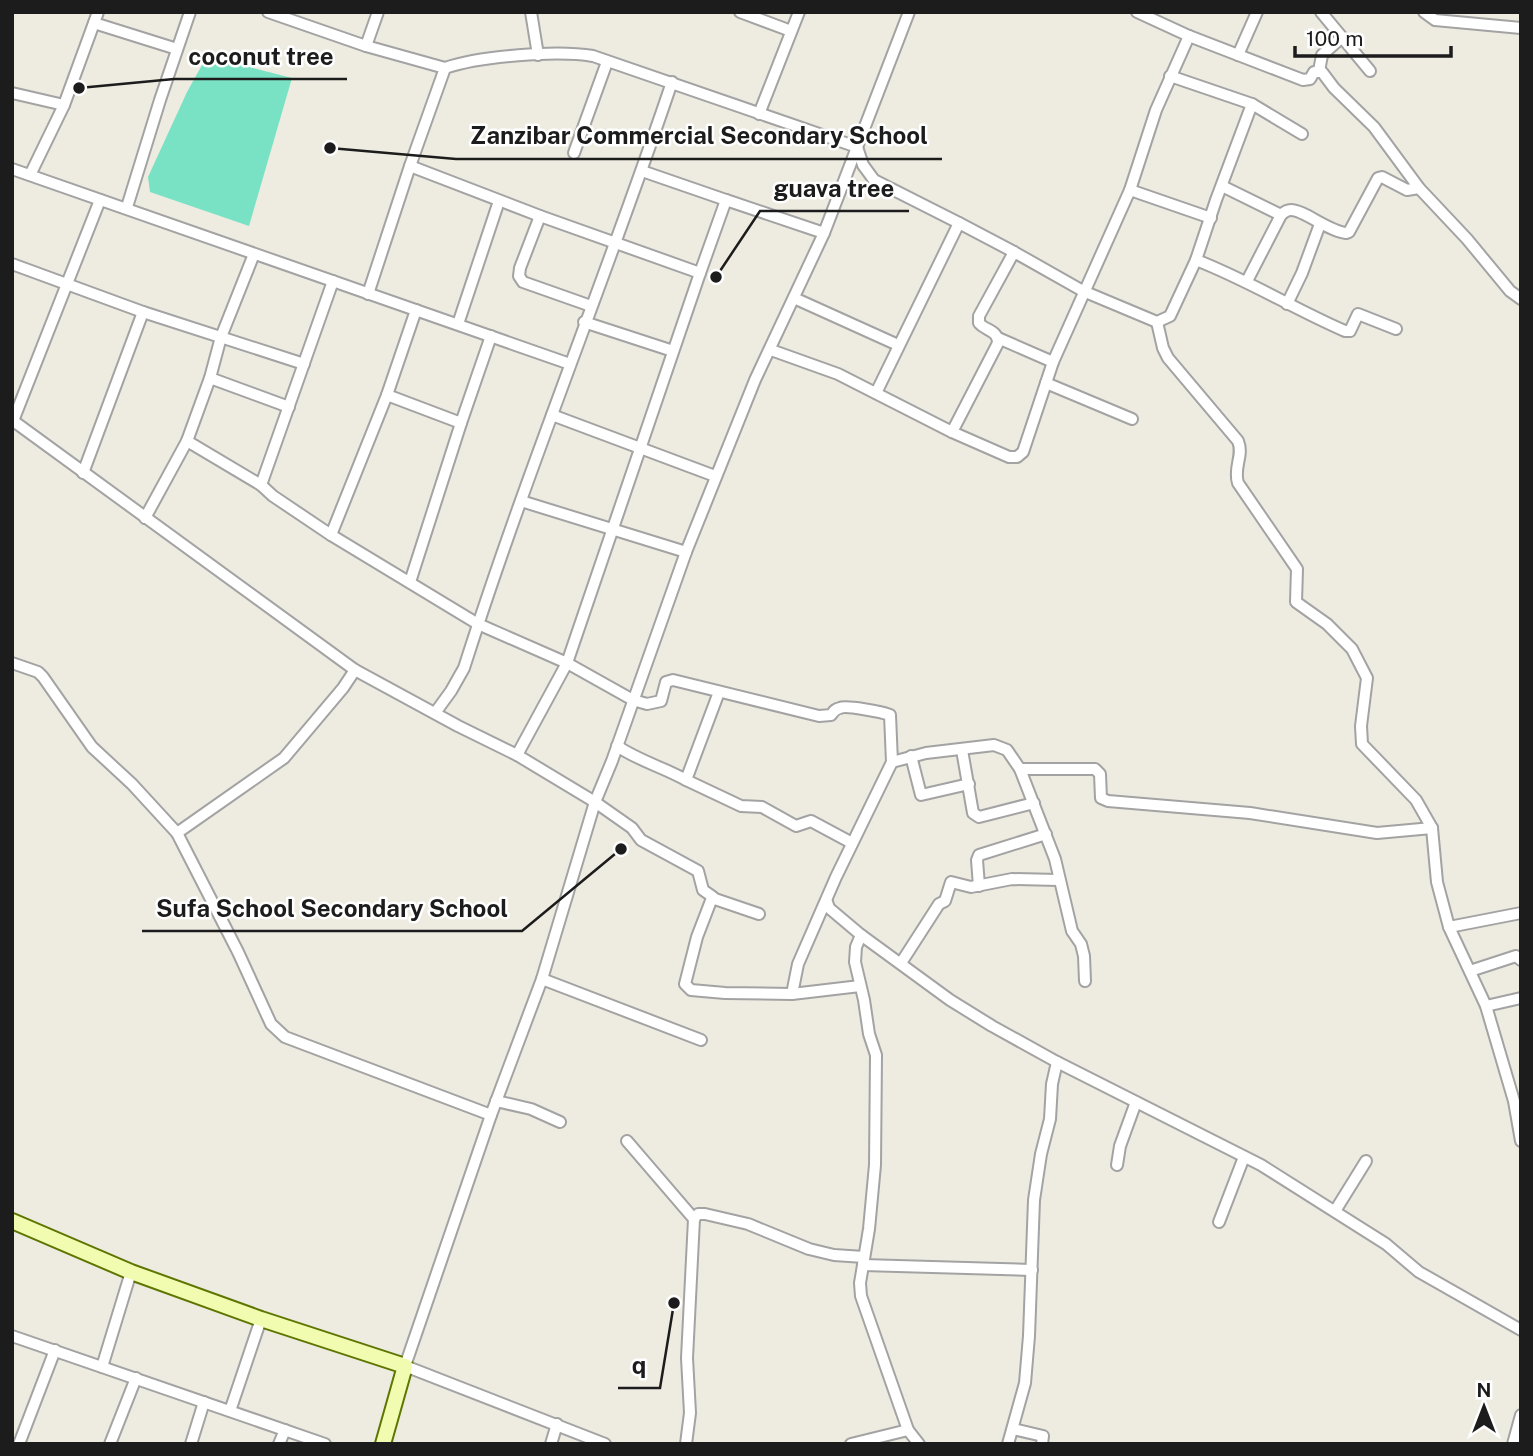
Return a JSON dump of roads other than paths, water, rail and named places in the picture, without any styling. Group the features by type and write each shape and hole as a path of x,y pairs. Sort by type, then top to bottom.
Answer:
{"street":[{"path":"127,208 190,12"},
{"path":"268,12 285,15 366,46 445,68 461,62 578,54 672,82 856,147 863,165 874,180 1083,291 1157,322 1170,317 1196,260 1252,104"},
{"path":"366,46 378,12"},
{"path":"531,12 538,55"},
{"path":"740,12 791,31"},
{"path":"759,114 799,12"},
{"path":"383,1444 405,1366 491,1115 542,979 595,802 686,552 755,380 824,233 909,12"},
{"path":"1137,12 1189,36 1303,80 1310,79 1314,72 1319,71"},
{"path":"1237,55 1257,12"},
{"path":"1321,12 1370,71"},
{"path":"1424,12 1435,20 1521,28"},
{"path":"30,175 64,105 96,18 177,49"},
{"path":"771,350 818,365 952,432 1009,457 1017,457 1023,452 1053,362 1130,190 1146,136 1189,36"},
{"path":"1319,71 1322,55 1341,38"},
{"path":"574,153 607,62"},
{"path":"369,294 445,68"},
{"path":"1319,71 1374,127 1419,188 1521,299"},
{"path":"1170,75 1252,104 1302,134"},
{"path":"435,713 464,668 584,322 616,243 672,82"},
{"path":"12,93 64,105"},
{"path":"410,166 700,273"},
{"path":"12,169 570,364"},
{"path":"642,171 824,233"},
{"path":"1247,281 1281,215 1288,210 1294,210 1342,233 1349,232 1380,177 1407,190 1419,188"},
{"path":"1222,186 1281,215"},
{"path":"1130,190 1210,218"},
{"path":"100,200 13,421 355,670 517,755 595,802 632,828 641,840 698,871 703,890 713,897 759,915"},
{"path":"517,755 566,663 726,200"},
{"path":"458,324 499,201"},
{"path":"540,216 519,276 523,282 591,306"},
{"path":"876,393 958,223"},
{"path":"1287,304 1320,224"},
{"path":"1014,252 979,316 979,323 994,332 998,338 1053,362"},
{"path":"145,518 187,441 210,378 221,337 254,254"},
{"path":"1196,260 1247,281 1287,304 1345,331 1350,331 1359,314 1396,329"},
{"path":"12,264 143,312 304,364"},
{"path":"261,485 332,281"},
{"path":"794,299 898,345"},
{"path":"331,535 387,395 416,310"},
{"path":"83,473 143,312"},
{"path":"584,322 673,351"},
{"path":"1157,322 1168,358 1237,441 1241,453 1236,469 1238,483 1297,569 1296,602 1327,624 1352,649 1367,678 1361,726 1362,744 1395,775 1416,800 1432,828 1437,882 1449,927 1486,1006 1518,1100 1521,1141"},
{"path":"410,582 491,336"},
{"path":"952,432 998,343 998,338"},
{"path":"210,378 289,407"},
{"path":"1046,383 1132,419"},
{"path":"387,395 461,423"},
{"path":"552,415 715,477"},
{"path":"187,441 261,485 331,535 478,624 566,663 633,700 647,704 661,701 666,682 673,680 819,716 831,715 836,708 844,706 859,710 877,710 890,715 892,762 852,843 799,964 792,994"},
{"path":"521,501 686,552"},
{"path":"12,663 38,672 43,677 92,747 132,784 177,833 238,952 271,1024 285,1037 491,1115"},
{"path":"177,833 284,758 355,670"},
{"path":"686,780 719,692"},
{"path":"617,746 645,763 667,769 741,806 762,807 796,826 811,821 852,843"},
{"path":"892,762 911,756 1000,746 1007,750 1020,769 1055,859 1072,931 1084,956 1085,981"},
{"path":"962,750 973,813 979,817 1034,803"},
{"path":"911,756 921,795 969,784"},
{"path":"1020,769 1095,769 1100,774 1101,798 1108,801 1250,813 1377,833 1432,828"},
{"path":"979,886 979,855 1046,834"},
{"path":"901,963 939,904 945,901 951,882 979,886 1012,879 1059,880"},
{"path":"713,897 697,937 687,977 687,989 725,993 792,994 860,986"},
{"path":"827,902 829,908 861,935 950,1000 1057,1062 1244,1157 1386,1244 1419,1272 1521,1330"},
{"path":"1449,927 1521,913"},
{"path":"861,935 856,947 855,962 869,1034 876,1055 875,1165 860,1283 861,1296 908,1430 919,1444"},
{"path":"1470,971 1516,956 1521,960"},
{"path":"542,979 701,1040"},
{"path":"1486,1006 1521,998"},
{"path":"1008,1444 1025,1383 1036,1187 1050,1119 1052,1084 1057,1062"},
{"path":"496,1101 531,1109 560,1122"},
{"path":"1117,1165 1120,1146 1136,1102"},
{"path":"627,1141 694,1219"},
{"path":"1219,1222 1244,1157"},
{"path":"1335,1211 1366,1161"},
{"path":"686,1444 690,1413 687,1358 694,1219 698,1214 748,1224 809,1249 863,1261 1032,1270"},
{"path":"12,1221 131,1272 261,1319 405,1366 605,1444"},
{"path":"102,1367 131,1272"},
{"path":"230,1411 261,1319"},
{"path":"12,1336 326,1444"},
{"path":"19,1444 55,1350"},
{"path":"110,1444 136,1378"},
{"path":"191,1444 204,1402"},
{"path":"1516,1441 1521,1415"},
{"path":"551,1444 557,1424"},
{"path":"1013,1429 1043,1436 1042,1444"},
{"path":"279,1444 285,1430"},
{"path":"851,1444 908,1430"}],"place":[{"name":"coconut tree","path":"79,88"},
{"name":"Zanzibar Commercial Secondary School","path":"330,148"},
{"name":"guava tree","path":"716,277"},
{"name":"Sufa School Secondary School","path":"621,849"},
{"name":"q","path":"674,1303"}]}
